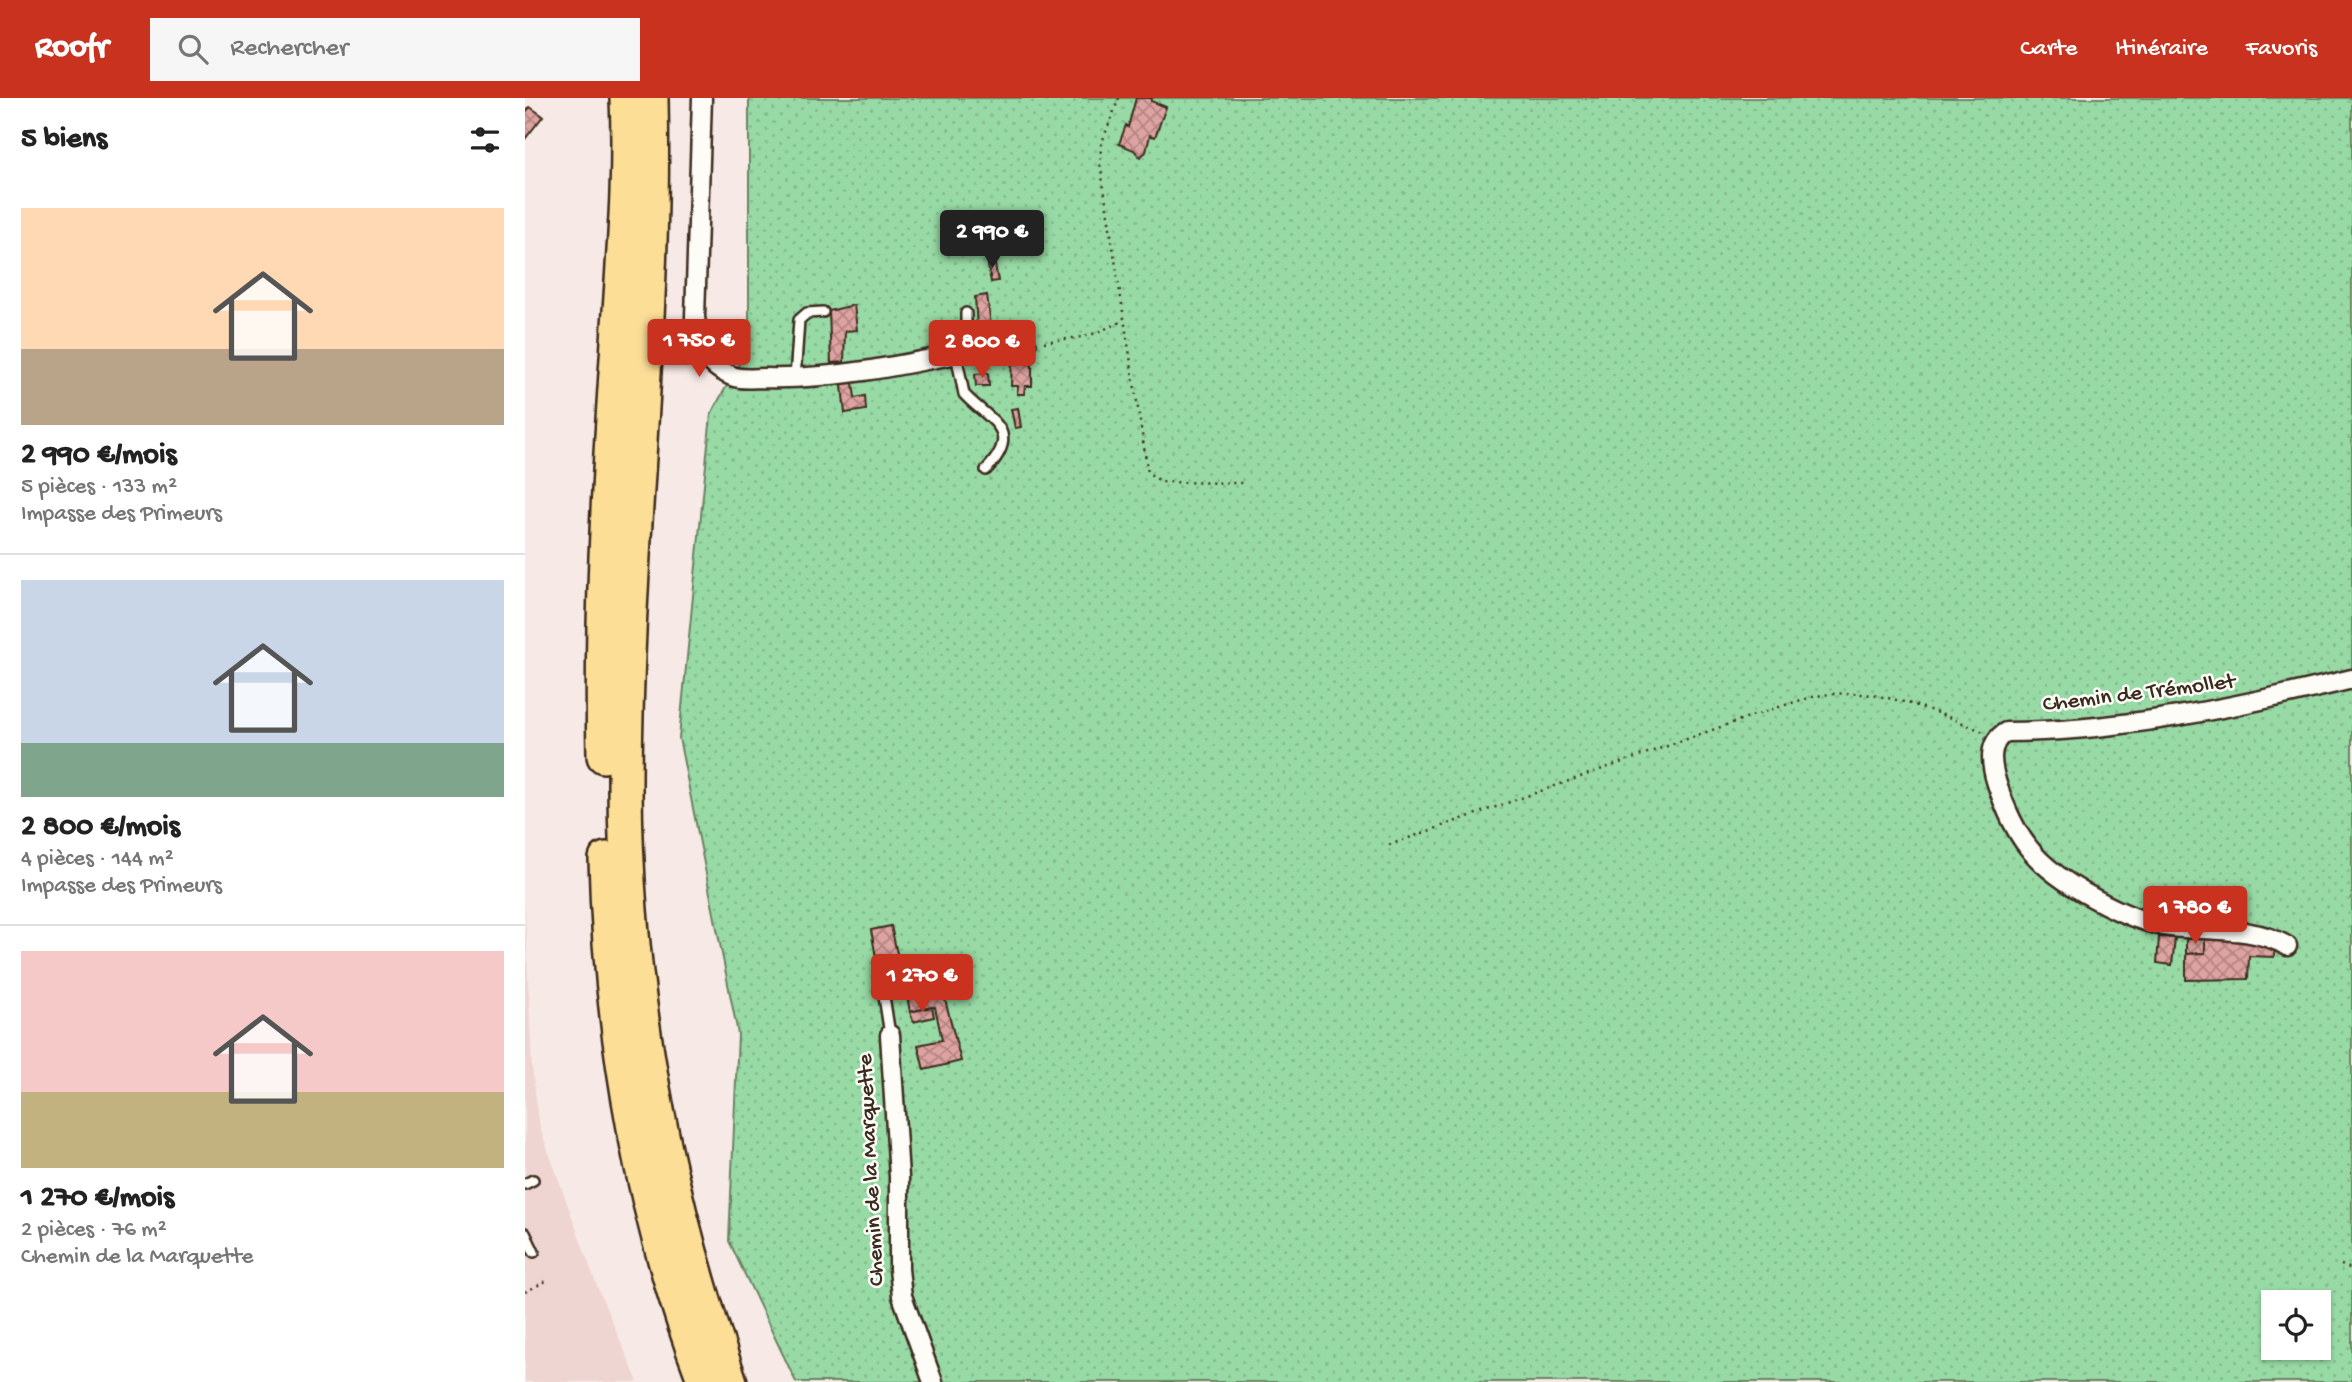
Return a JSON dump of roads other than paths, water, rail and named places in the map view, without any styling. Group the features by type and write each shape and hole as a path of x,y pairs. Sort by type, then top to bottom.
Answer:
{"highway":[{"path":"627,98 629,153 610,458 603,698 607,916 624,1077 635,1130 652,1208 692,1348 705,1382"},
{"path":"651,98 648,301 627,696 628,870 642,1030 668,1171 691,1258 730,1382"}],"street":[{"path":"702,98 695,317 699,345 712,365 734,377 795,379 966,352"},
{"name":"Chemin de Trémollet","path":"2287,946 2273,939 2240,932 2153,923 2091,896 2061,877 2028,847 2010,817 1992,761 1997,737 2006,732 2074,732 2229,709 2352,680"},
{"name":"Chemin de la Marquette","path":"890,1035 899,1177 899,1269 902,1296 933,1382"}],"lane":[{"path":"795,379 800,320 807,313 823,312"},
{"path":"966,313 964,394 989,414 999,426 999,453 986,470"},
{"path":"966,352 1031,344"},
{"path":"880,970 890,1035"},
{"path":"525,1233 534,1252"}]}
